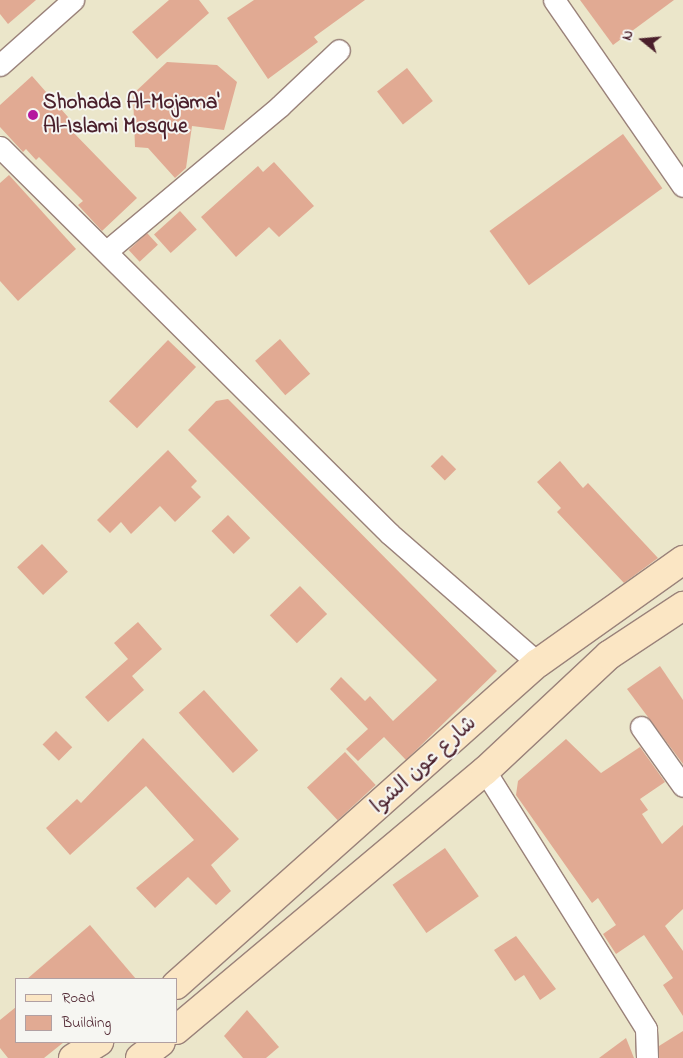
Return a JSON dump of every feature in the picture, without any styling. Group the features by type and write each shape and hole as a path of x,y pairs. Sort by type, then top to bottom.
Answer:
{"main road":[{"name":"شارع عون الشوا","path":"178,982 538,663 683,560"},
{"name":"شارع عون الشوا","path":"178,1028 486,771 609,655 683,606"},
{"path":"73,1058 97,1043"},
{"path":"140,1058 160,1043"}],"street":[{"path":"0,65 73,0"},
{"path":"554,0 683,186"},
{"path":"108,250 280,106 339,50"},
{"path":"0,147 108,250 390,534 538,663"},
{"path":"641,727 683,786"},
{"path":"486,771 646,1029 646,1058"}],"building":[{"path":"0,0 36,0 8,24 0,14"},
{"path":"169,0 199,0 209,13 157,59 132,32"},
{"path":"254,0 365,0 314,37 318,42 268,79 227,18"},
{"path":"580,0 674,0 613,45"},
{"path":"167,62 217,65 237,82 224,130 192,126 186,168 175,178 148,148 135,147 133,94"},
{"path":"407,68 433,101 403,124 377,91"},
{"path":"32,76 75,125 70,129 137,198 102,231 78,205 83,201 39,157 36,160 26,149 23,152 0,127 0,105"},
{"path":"623,134 662,188 529,285 490,231"},
{"path":"274,162 314,206 279,237 269,227 236,257 201,217 258,166 263,172"},
{"path":"9,175 76,249 18,301 0,281 0,183"},
{"path":"180,211 197,230 171,253 154,234"},
{"path":"147,233 158,245 140,262 129,250"},
{"path":"280,339 310,374 285,395 255,361"},
{"path":"168,340 196,367 137,428 109,401"},
{"path":"228,399 497,671 406,760 384,737 358,761 346,749 368,729 330,689 341,677 365,701 370,696 393,721 437,680 188,430 216,401"},
{"path":"168,450 197,481 191,487 201,497 175,522 160,506 131,534 121,522 110,533 97,520"},
{"path":"442,455 456,469 445,480 431,466"},
{"path":"560,461 583,488 588,483 658,558 624,583 557,512 561,508 537,482"},
{"path":"228,515 250,538 234,554 211,531"},
{"path":"42,544 68,572 43,595 17,567"},
{"path":"300,586 327,614 297,643 270,615"},
{"path":"138,622 162,649 132,676 144,690 108,722 85,697 128,659 114,643"},
{"path":"660,666 683,700 683,764 627,689"},
{"path":"204,690 258,750 233,773 179,713"},
{"path":"56,731 72,747 59,761 43,744"},
{"path":"143,738 239,839 211,865 231,891 216,905 188,877 155,908 136,888 194,840 146,786 70,855 46,828 77,799 81,803"},
{"path":"566,739 601,773 640,747 665,782 640,799 648,810 642,814 662,844 683,825 683,909 665,926 683,951 683,1016 663,985 673,978 644,935 616,954 603,934 616,925 598,898 592,903 516,795 518,781"},
{"path":"345,752 376,785 338,820 307,787"},
{"path":"445,848 479,896 426,933 393,885"},
{"path":"90,925 135,978 28,978"},
{"path":"516,936 556,989 540,1000 524,975 515,981 494,950"},
{"path":"15,1008 15,1043 63,1043 44,1058 8,1058 0,1048 0,1020"},
{"path":"247,1010 279,1047 266,1058 243,1058 224,1036"},
{"path":"683,1031 683,1058 659,1058 659,1046"},
{"path":"626,1038 634,1058 599,1058"}],"place":[{"name":"Shohada Al-Mojama' Al-Islami Mosque","path":"33,115"}]}
